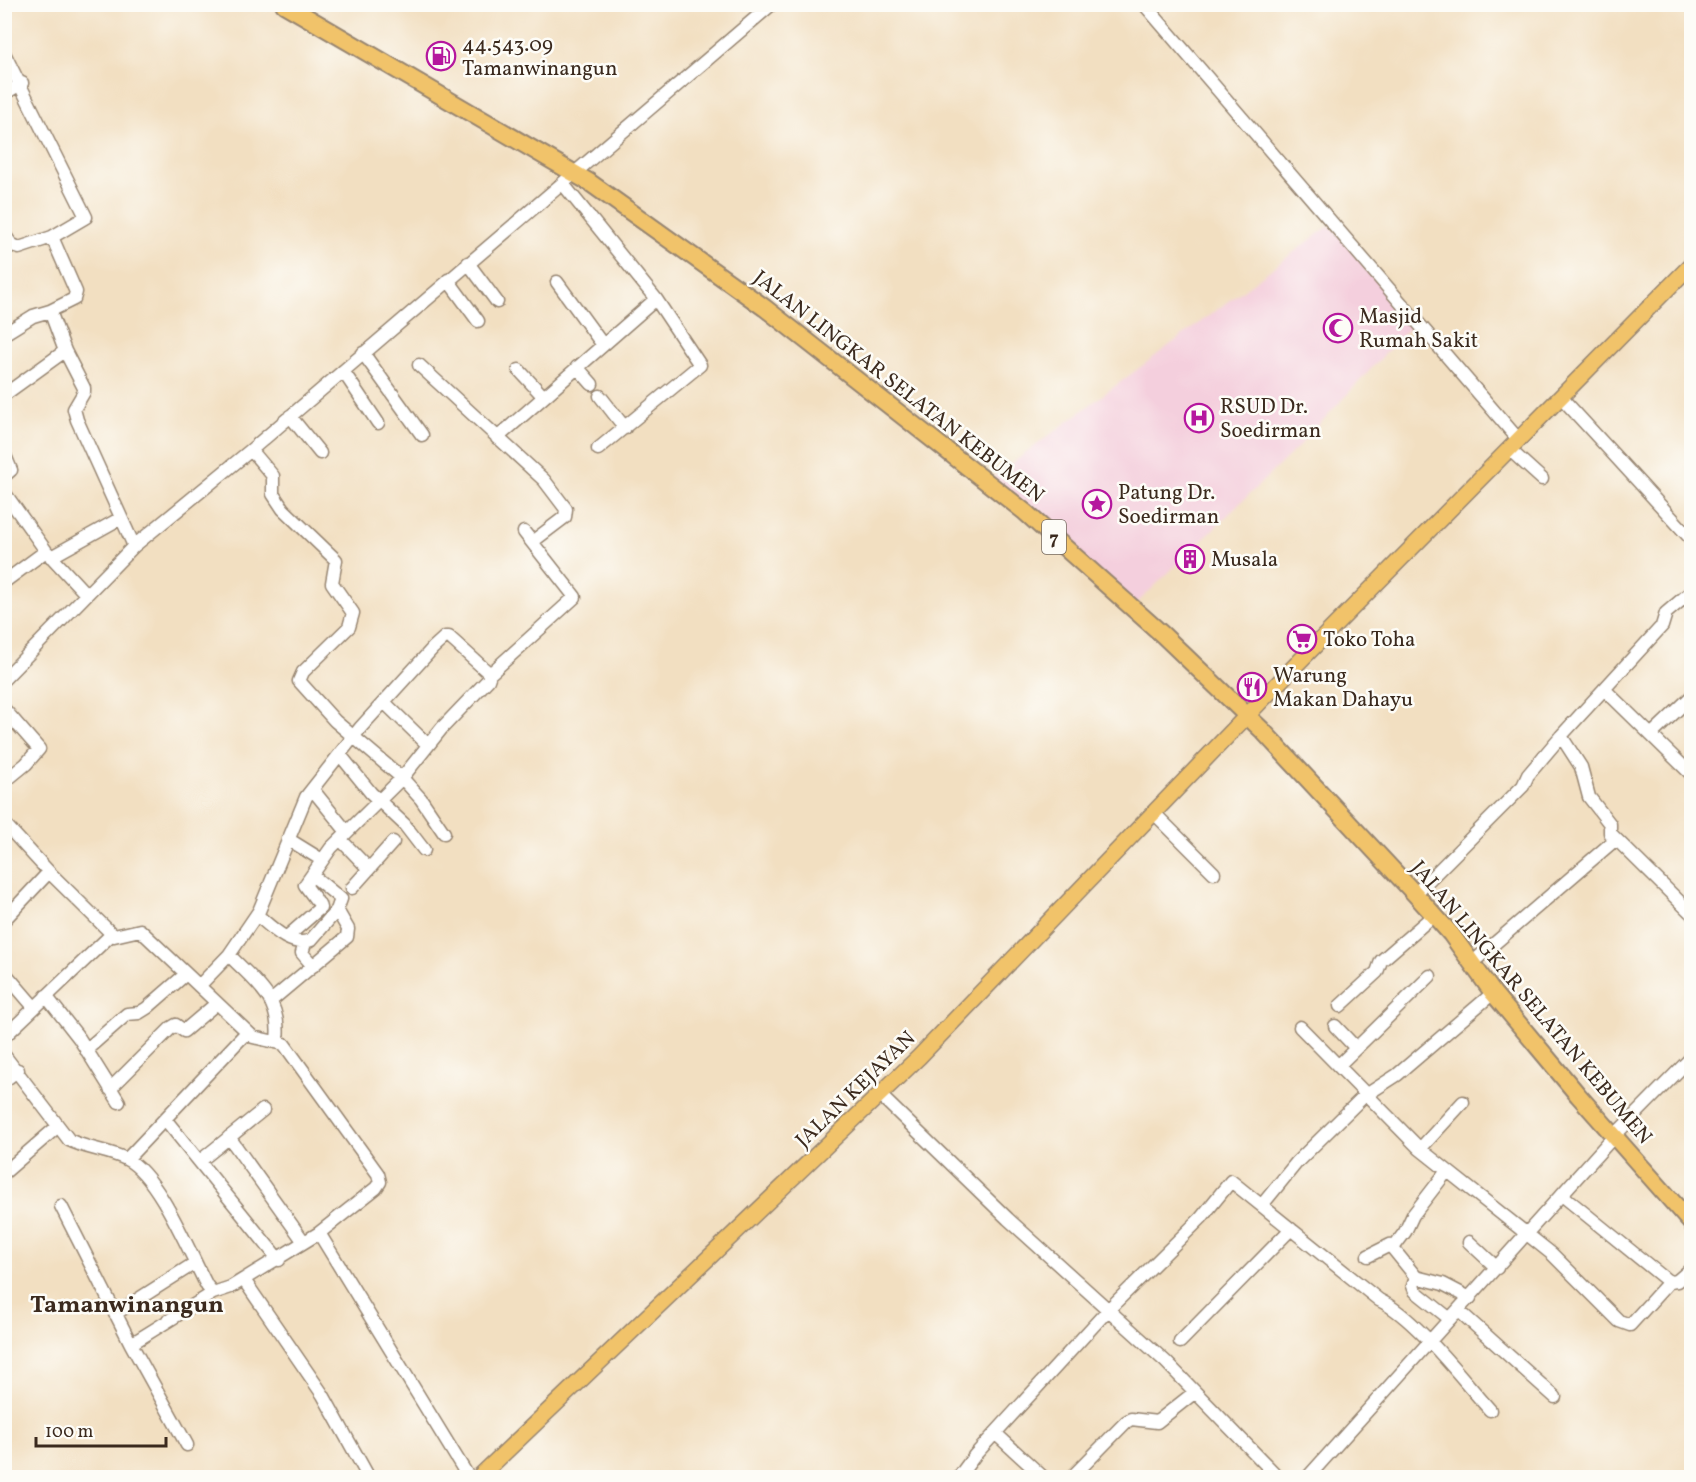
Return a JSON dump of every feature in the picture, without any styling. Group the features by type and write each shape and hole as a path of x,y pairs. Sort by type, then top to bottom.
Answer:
{"highway":[{"name":"JALAN LINGKAR SELATAN KEBUMEN","path":"284,4 569,179 765,308 1025,512 1163,635 1247,716 1415,894 1473,962 1493,993 1692,1224"}],"main road":[{"name":"JALAN KEJAYAN","path":"478,1478 880,1095 1247,716 1692,264"}],"street":[{"path":"4,679 85,593 134,546 251,450 772,4"},
{"path":"1144,4 1542,479"},
{"path":"4,53 22,83 85,214 83,219 52,237 19,248 11,244 4,234"},
{"path":"4,94 22,83"},
{"path":"569,179 656,299 700,367 598,448"},
{"path":"4,334 33,316 50,311 74,299 76,292 52,237"},
{"path":"468,263 497,302"},
{"path":"448,280 478,321"},
{"path":"557,282 603,345"},
{"path":"497,438 656,299"},
{"path":"50,311 65,351 84,388 84,392 75,405 75,413 134,546"},
{"path":"4,395 65,351"},
{"path":"363,353 422,435"},
{"path":"287,937 320,908 306,888 322,860 402,778 428,745 488,680 490,674 575,597 528,537 568,512 544,480 418,365"},
{"path":"577,367 592,384"},
{"path":"519,370 543,396"},
{"path":"343,371 378,423"},
{"path":"600,396 625,428"},
{"path":"1561,397 1692,540"},
{"path":"290,416 320,453"},
{"path":"251,450 273,476 273,494 283,508 336,560 332,583 352,609 353,621 303,672 299,681 315,700 402,778 421,799 444,833"},
{"path":"4,453 11,470 4,476"},
{"path":"4,492 49,554 85,593"},
{"path":"4,582 49,554 121,518"},
{"path":"1415,894 1523,786 1531,771 1561,736 1662,626 1666,613 1692,591"},
{"path":"200,987 229,955 257,915 302,805 354,736 384,702 445,637 464,649 490,674"},
{"path":"1604,689 1692,775"},
{"path":"1651,735 1692,696"},
{"path":"384,702 428,745"},
{"path":"4,709 39,749 27,764 4,782"},
{"path":"1561,736 1581,767 1589,797 1610,824 1610,833 1692,914"},
{"path":"340,756 404,824 424,850"},
{"path":"313,790 343,836 367,867"},
{"path":"1154,813 1214,873"},
{"path":"4,823 49,872 112,934 117,937 130,931 140,930 248,1032 259,1040 277,1041 290,1050 378,1174 380,1182 376,1188 320,1233 279,1260 223,1292 213,1293 131,1344"},
{"path":"288,839 322,860"},
{"path":"1473,962 1616,839"},
{"path":"351,888 367,867 393,842"},
{"path":"4,920 49,872"},
{"path":"312,875 341,899 337,910 321,930 305,943 302,953 313,966"},
{"path":"272,1000 349,933 337,910"},
{"path":"257,915 287,937 305,943"},
{"path":"1340,1006 1377,972 1381,961 1434,915"},
{"path":"309,917 321,930"},
{"path":"4,1037 112,934"},
{"path":"229,955 272,1000 278,1021 277,1041"},
{"path":"4,972 34,1007"},
{"path":"86,1050 127,1014 139,1013 147,1008 186,974"},
{"path":"1338,1066 1430,976"},
{"path":"1262,1205 1297,1162 1365,1095 1397,1075 1493,993"},
{"path":"46,996 86,1050 118,1102"},
{"path":"110,1089 171,1028 176,1025 184,1031 217,1003"},
{"path":"1335,1026 1356,1048"},
{"path":"1300,1027 1420,1149 1528,1234 1624,1325 1633,1324 1669,1282 1677,1281 1692,1268"},
{"path":"127,1159 248,1032"},
{"path":"4,1055 18,1070 57,1127 69,1140 84,1147 127,1159 144,1174 162,1201 207,1286 213,1293"},
{"path":"1307,1478 1615,1136 1692,1057"},
{"path":"4,1081 18,1070"},
{"path":"880,1095 1008,1219 1195,1392 1279,1478"},
{"path":"1420,1149 1463,1102"},
{"path":"200,1161 263,1110"},
{"path":"165,1119 279,1260"},
{"path":"4,1173 57,1127"},
{"path":"229,1137 304,1242"},
{"path":"1393,1248 1405,1232 1413,1215 1447,1172"},
{"path":"958,1478 995,1433 1108,1310 1198,1221 1227,1184 1235,1183 1379,1300 1392,1307 1429,1343 1490,1410"},
{"path":"1562,1194 1669,1282"},
{"path":"60,1206 115,1314 187,1445"},
{"path":"1180,1342 1291,1229"},
{"path":"320,1233 469,1478"},
{"path":"1469,1242 1497,1268"},
{"path":"1368,1256 1387,1245 1393,1248 1416,1277 1443,1284 1470,1298"},
{"path":"115,1314 195,1263"},
{"path":"1416,1277 1413,1286 1415,1291 1454,1315 1555,1397"},
{"path":"244,1280 323,1395 369,1478"},
{"path":"1071,1478 1126,1422 1131,1419 1157,1422 1195,1392"},
{"path":"995,1433 1030,1472 1044,1478"}],"shaded area":[{"name":"RSUD Dr. Soedirman","path":"1330,225 1365,264 1412,325 1298,447 1135,605 991,479"}],"place":[{"name":"44.543.09 Tamanwinangun","path":"441,56"},
{"name":"Masjid Rumah Sakit","path":"1338,328"},
{"name":"RSUD Dr. Soedirman","path":"1199,418"},
{"name":"Patung Dr. Soedirman","path":"1097,504"},
{"name":"Musala","path":"1190,559"},
{"name":"Toko Toha","path":"1302,639"},
{"name":"Warung Makan Dahayu","path":"1252,687"}],"district":[{"name":"Tamanwinangun","path":"127,1304"}]}
